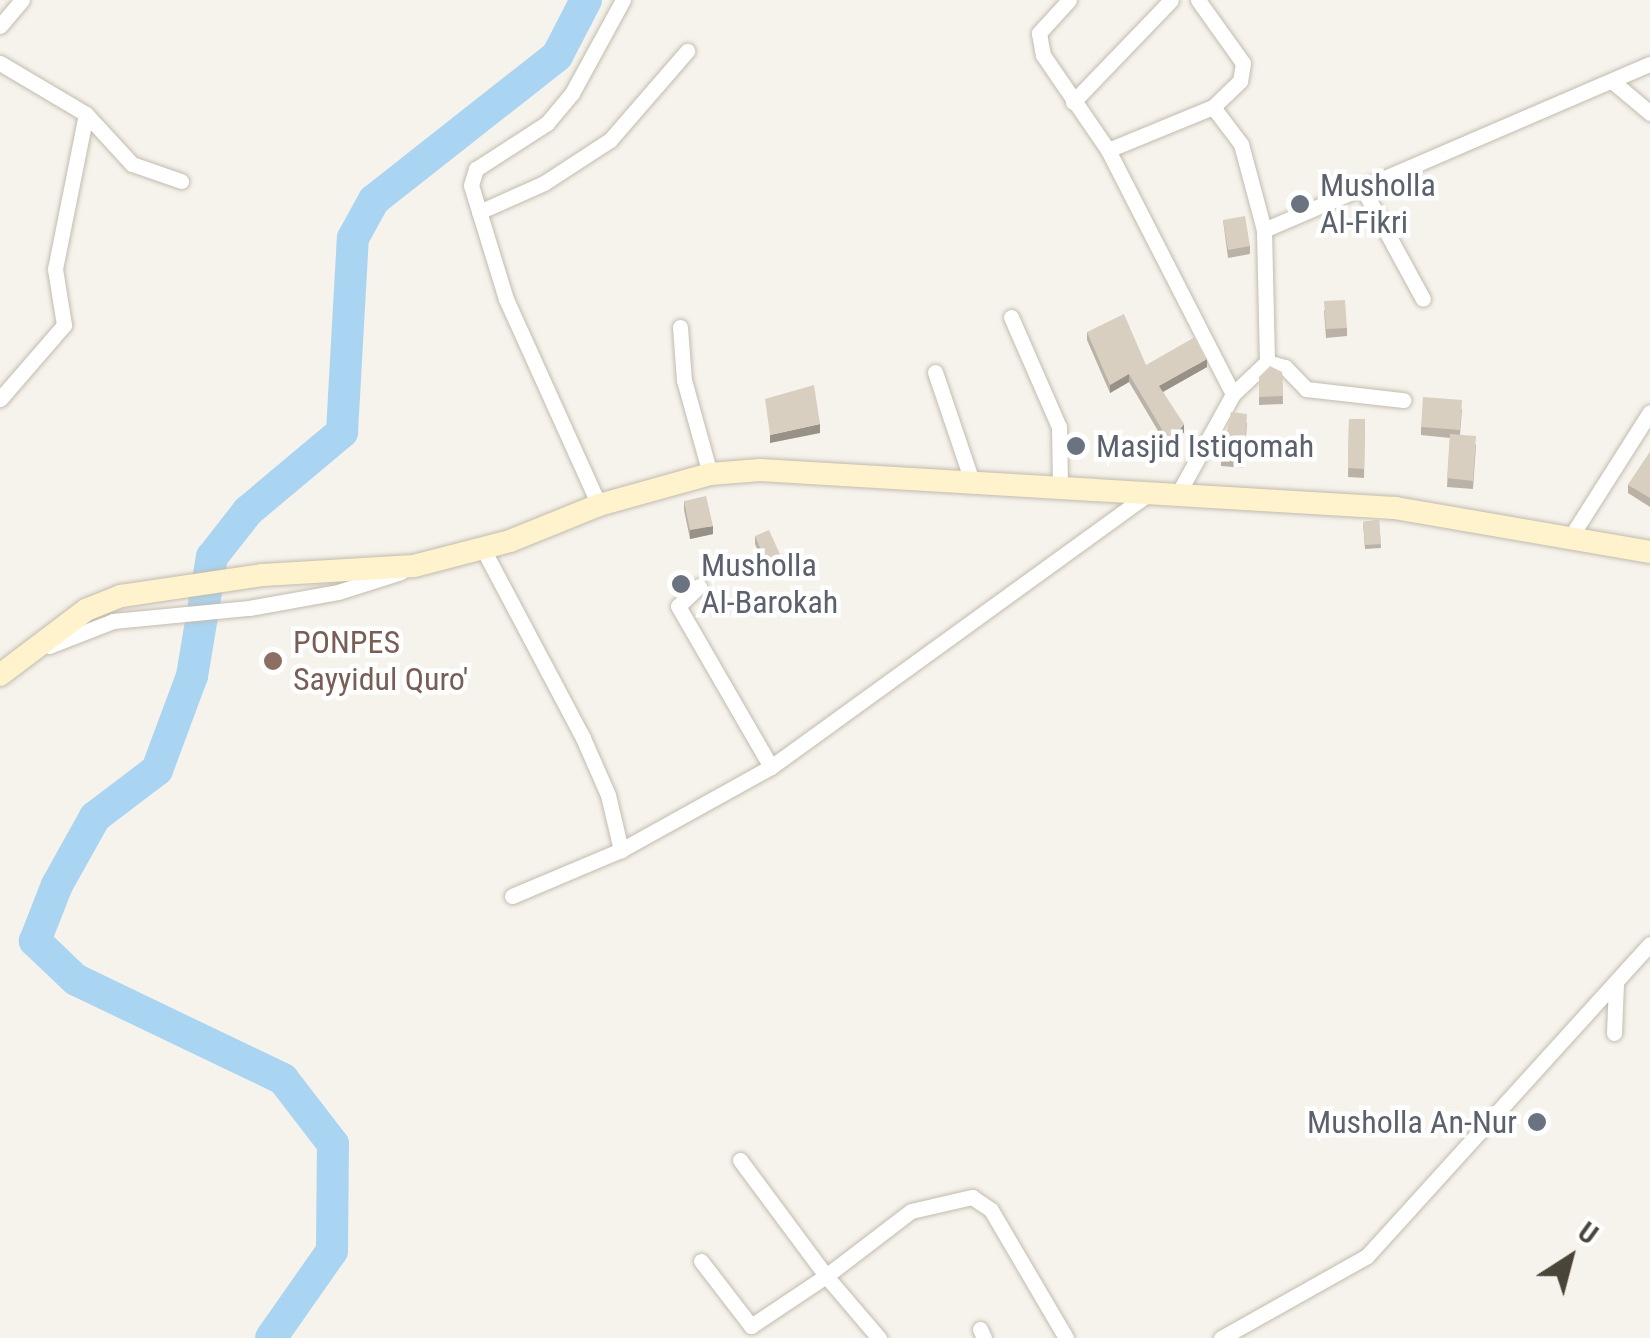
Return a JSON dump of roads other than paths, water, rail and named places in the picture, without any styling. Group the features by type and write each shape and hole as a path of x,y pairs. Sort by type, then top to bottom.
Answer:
{"street":[{"path":"0,26 22,0"},
{"path":"599,505 506,299 471,186 476,169 547,123 572,93 623,0"},
{"path":"1068,0 1038,39 1072,102 1108,150 1234,394"},
{"path":"1072,102 1171,0"},
{"path":"1108,150 1214,106 1240,81 1243,63 1198,0"},
{"path":"479,212 544,183 610,140 687,52"},
{"path":"0,63 86,114 132,164 181,182"},
{"path":"1264,230 1650,64"},
{"path":"1612,81 1650,113"},
{"path":"1179,492 1234,394 1267,362 1264,230 1241,144 1214,106"},
{"path":"0,399 64,324 55,269 86,114"},
{"path":"1363,188 1423,299"},
{"path":"1011,317 1059,426 1060,486"},
{"path":"680,327 684,380 710,474"},
{"path":"1267,362 1285,367 1306,389 1403,400"},
{"path":"935,372 972,481"},
{"path":"1570,538 1650,412"},
{"path":"18,659 113,621 249,608 338,592 414,566 483,549 599,505 710,474 760,470 1153,490 1395,508 1650,552"},
{"path":"512,896 621,850 771,767 1153,490"},
{"path":"483,549 583,738 608,794 621,850"},
{"path":"0,675 86,610 150,592 263,574 414,566"},
{"path":"699,586 678,606 771,767"},
{"path":"1220,1338 1367,1256 1650,944"},
{"path":"1614,1033 1616,983"},
{"path":"740,1160 826,1276 879,1338"},
{"path":"736,1338 911,1212 972,1197 991,1210 1066,1338"},
{"path":"701,1261 751,1326"}],"waterway":[{"path":"271,1338 332,1251 333,1144 283,1079 76,980 35,941 57,885 95,817 157,770 192,676 212,557 248,511 342,432 353,238 374,200 557,56 586,0"}],"place":[{"name":"Musholla Al-Fikri","path":"1300,204"},
{"name":"Masjid Istiqomah","path":"1076,446"},
{"name":"Musholla Al-Barokah","path":"681,584"},
{"name":"PONPES Sayyidul Quro'","path":"273,661"},
{"name":"Musholla An-Nur","path":"1537,1122"}]}
